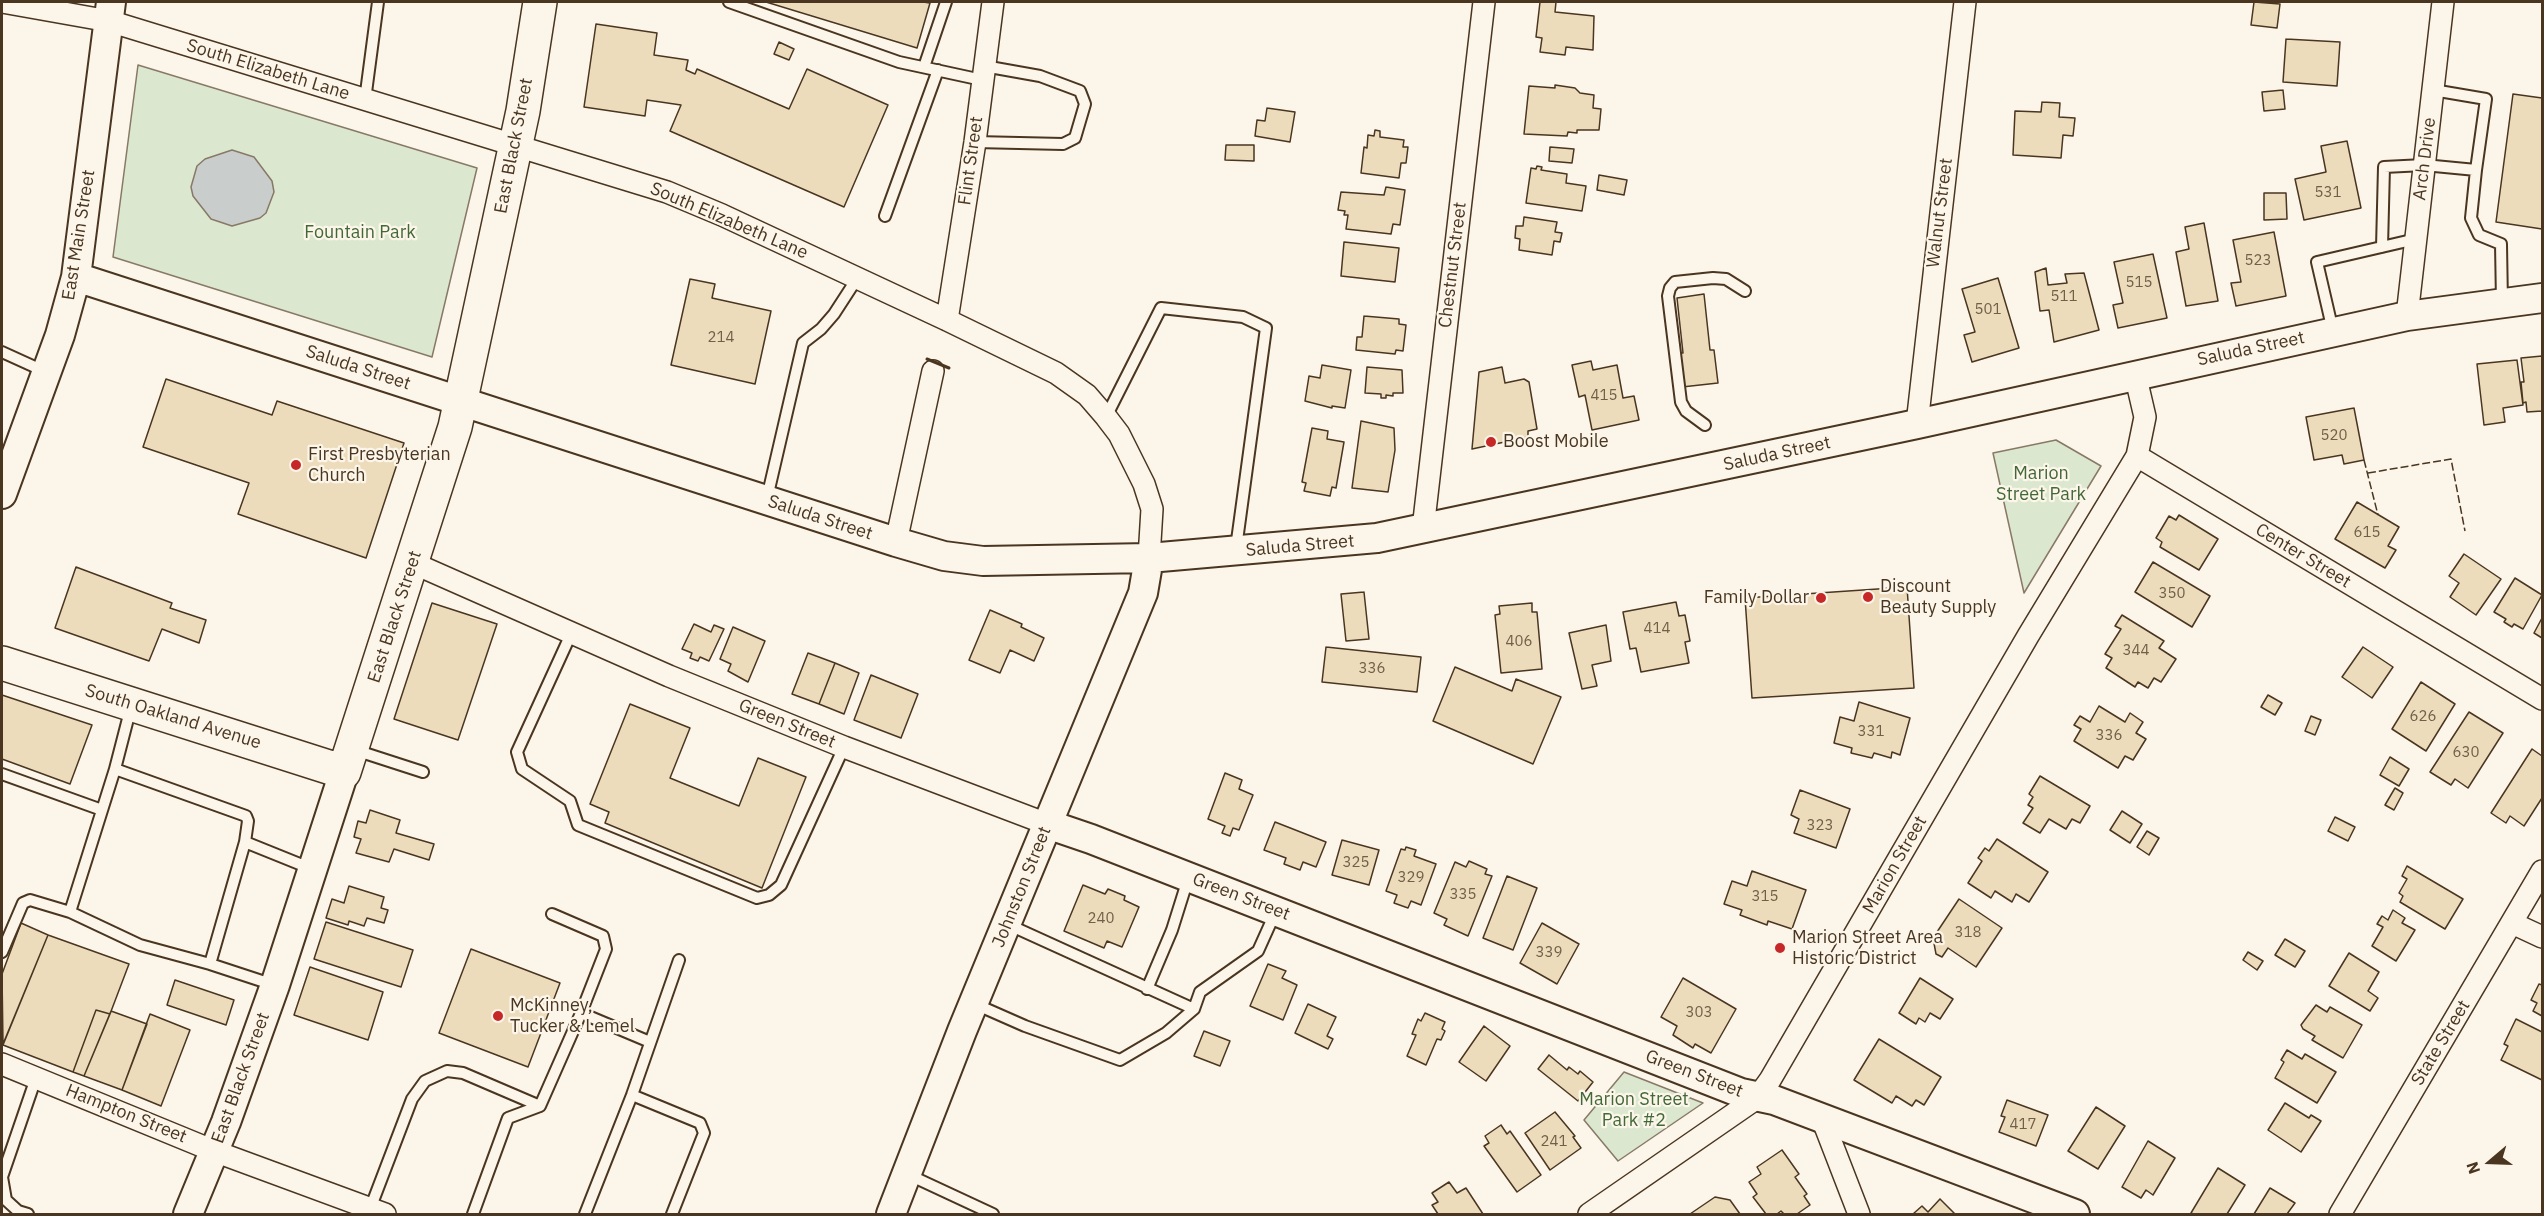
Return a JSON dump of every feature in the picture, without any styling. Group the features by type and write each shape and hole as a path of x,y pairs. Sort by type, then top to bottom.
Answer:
{"main road":[{"name":"East Black Street","path":"188,1215 275,985 413,563 462,402 523,111 540,2"},
{"name":"East Main Street","path":"2,494 46,372 76,277 110,11"},
{"name":"Saluda Street","path":"76,277 896,542 944,556 983,561 1149,558 1377,538 1917,424 2135,374 2407,316 2542,298"},
{"name":"Johnston Street","path":"891,1215 974,1003 1143,593 1149,558"},
{"name":"South Oakland Avenue","path":"2,663 132,704 347,760"},
{"name":"Green Street","path":"1047,825 1276,911 1740,1093 1774,1100 1823,1121 2075,1215"}],"street":[{"name":"South Elizabeth Lane","path":"2,2 110,11 365,100 667,192 722,214 947,320 1056,373 1087,395 1106,417 1135,464 1147,492 1152,523 1149,558"},
{"name":"Flint Street","path":"947,320 975,142 993,2"},
{"name":"Chestnut Street","path":"1422,529 1484,2"},
{"name":"Walnut Street","path":"1917,424 1965,2"},
{"name":"Arch Drive","path":"2407,316 2443,2"},
{"path":"896,542 933,371"},
{"path":"2135,374 2145,417 2137,456"},
{"name":"Center Street","path":"2137,456 2542,699"},
{"name":"Marion Street","path":"1590,1215 1757,1097 1796,1038 2028,636 2137,456"},
{"name":"Green Street","path":"413,563 571,634 844,747 1047,825"},
{"name":"State Street","path":"2340,1215 2542,871"},
{"path":"2512,923 2542,937"},
{"name":"Hampton Street","path":"2,1064 214,1150 377,1212"},
{"path":"1823,1121 1858,1215"}],"lane":[{"path":"365,100 378,2"},
{"path":"732,2 899,62 938,70 1040,76 1080,92 1085,104 1075,138 1064,144 975,142"},
{"path":"924,67 946,2"},
{"path":"885,216 938,70"},
{"path":"2433,90 2486,99 2471,218 2479,235 2501,244 2502,303"},
{"path":"2382,247 2385,167 2424,165 2476,170"},
{"path":"2333,332 2317,262 2416,239"},
{"path":"766,500 803,343 821,329 834,314 858,277"},
{"path":"1706,425 1686,411 1681,402 1668,296 1670,288 1675,282 1713,278 1726,279 1745,291"},
{"path":"1106,417 1161,308 1243,317 1266,328 1235,552"},
{"path":"2,352 46,372"},
{"path":"571,634 517,752 522,769 570,801 578,825 758,898 769,895 782,885 844,747"},
{"path":"70,912 115,769 132,704"},
{"path":"347,760 423,772"},
{"path":"115,769 246,816 248,821 245,842 210,964"},
{"path":"2,774 102,810"},
{"path":"245,842 312,870"},
{"path":"1148,989 1172,930 1188,877"},
{"path":"2,952 23,903 30,900 70,912 140,945 275,985"},
{"path":"974,1003 1025,1026 1120,1060 1166,1033 1194,1009 1200,992 1258,951 1276,911"},
{"path":"473,1215 508,1118 540,1106 582,1012 606,949 603,936 552,914"},
{"path":"1007,924 1194,1009"},
{"path":"585,1215 632,1095 679,960"},
{"path":"582,1012 650,1042"},
{"path":"377,1212 412,1099 425,1081 447,1071 463,1074 540,1106"},
{"path":"28,1215 18,1211 6,1200 2,1177 36,1078"},
{"path":"632,1095 700,1123 704,1133 672,1215"},
{"path":"906,1174 993,1215"}],"green space":[{"name":"Fountain Park","path":"138,65 477,168 432,357 113,257"},
{"name":"Marion Street Park","path":"2056,440 2101,466 2024,593 1993,453"},
{"name":"Marion Street Park #2","path":"1624,1072 1703,1103 1618,1161 1584,1120"}],"shaded area":[{"path":"232,150 254,157 272,181 274,192 266,213 260,218 232,226 211,219 193,196 191,187 197,166 205,159"}],"building":[{"path":"766,2 923,2 930,3 917,48"},
{"path":"1540,2 1556,2 1555,12 1594,16 1593,50 1566,47 1565,55 1540,52 1542,38 1536,37"},
{"path":"2254,2 2280,4 2277,28 2251,25"},
{"path":"596,24 657,33 654,55 688,60 686,70 695,74 697,69 789,109 807,69 888,105 844,207 670,131 681,105 647,100 645,116 584,107"},
{"path":"2286,39 2340,42 2337,86 2283,82"},
{"path":"779,42 794,49 789,60 774,54"},
{"path":"1555,85 1575,88 1580,93 1594,95 1593,108 1601,109 1599,130 1577,130 1577,133 1568,132 1567,136 1524,134 1529,86 1555,88"},
{"path":"2283,90 2285,109 2264,111 2262,92"},
{"path":"2513,94 2542,98 2542,229 2496,222"},
{"path":"2042,102 2060,103 2059,117 2075,118 2073,136 2063,135 2061,158 2013,155 2015,111 2041,112"},
{"path":"1267,108 1295,112 1290,142 1255,136 1257,120 1265,121"},
{"path":"1375,130 1380,131 1380,137 1404,140 1403,147 1408,147 1406,163 1401,163 1399,178 1361,173 1364,147 1367,148 1368,135 1374,136"},
{"path":"2347,141 2361,208 2304,220 2295,179 2326,172 2321,146"},
{"path":"1226,145 1254,145 1254,161 1225,160"},
{"path":"1550,147 1574,149 1572,163 1549,161"},
{"path":"1537,166 1542,167 1541,170 1567,174 1566,183 1586,186 1582,211 1526,203 1531,168 1536,169"},
{"path":"1599,175 1627,180 1624,195 1597,190"},
{"path":"1386,187 1405,190 1400,225 1393,224 1391,234 1346,229 1348,215 1344,215 1345,211 1338,210 1341,192 1384,195"},
{"path":"2264,193 2286,193 2287,219 2264,220"},
{"path":"1524,217 1557,222 1555,232 1562,233 1560,242 1554,241 1552,255 1519,250 1520,239 1515,238 1516,226 1523,226"},
{"path":"2204,223 2218,301 2186,306 2176,252 2189,249 2185,227"},
{"path":"2274,232 2286,296 2236,306 2231,283 2241,282 2233,240"},
{"path":"1344,242 1399,248 1395,282 1341,276"},
{"path":"2153,254 2167,318 2118,328 2113,305 2123,303 2114,262"},
{"path":"2046,268 2048,285 2067,283 2065,274 2084,273 2099,330 2054,342 2049,310 2040,311 2035,272"},
{"path":"1998,278 2019,348 1972,362 1964,335 1975,332 1962,289"},
{"path":"690,279 715,284 712,298 771,311 755,384 671,365"},
{"path":"1704,294 1710,350 1714,350 1718,383 1682,387 1678,353 1683,353 1677,298"},
{"path":"1364,316 1399,319 1399,324 1406,325 1403,351 1396,350 1395,354 1356,350 1357,337 1362,337"},
{"path":"2542,356 2542,411 2527,412 2526,402 2523,403 2521,382 2524,382 2521,358"},
{"path":"2517,360 2523,405 2503,408 2505,422 2484,425 2477,364"},
{"path":"1591,361 1593,370 1617,365 1623,398 1634,396 1639,420 1592,430 1585,395 1579,397 1572,365"},
{"path":"1322,365 1351,370 1345,408 1332,406 1332,408 1305,401 1309,376 1320,378"},
{"path":"1367,367 1402,370 1403,393 1393,393 1393,396 1386,395 1386,398 1381,398 1381,394 1365,393"},
{"path":"1502,367 1505,383 1524,379 1529,382 1537,429 1528,431 1528,437 1472,449 1479,372"},
{"name":"First Presbyterian Church","path":"166,379 272,415 277,401 404,443 366,558 238,514 249,483 143,447"},
{"path":"2354,408 2364,460 2344,464 2342,455 2314,460 2306,417"},
{"path":"1361,421 1394,428 1395,450 1388,492 1352,488"},
{"path":"1312,428 1328,431 1327,439 1344,442 1336,488 1332,487 1330,496 1304,491 1306,483 1302,482"},
{"path":"2357,502 2399,527 2388,546 2396,550 2385,568 2335,539"},
{"path":"2179,515 2218,539 2199,570 2160,547 2162,542 2156,538 2169,516 2176,520"},
{"path":"2464,554 2501,579 2476,615 2450,597 2459,583 2449,576"},
{"path":"2153,562 2210,596 2192,627 2135,592"},
{"path":"76,567 172,603 170,608 206,620 199,643 162,629 149,661 55,628"},
{"path":"2515,578 2542,595 2523,629 2514,624 2512,627 2504,622 2506,619 2494,612"},
{"path":"1907,587 1914,688 1752,698 1745,598"},
{"path":"1364,592 1369,639 1346,641 1341,594"},
{"path":"1676,602 1679,616 1685,615 1690,641 1685,642 1689,663 1641,672 1636,648 1630,649 1623,612"},
{"path":"432,603 497,624 458,740 394,719"},
{"path":"1532,603 1532,612 1537,612 1542,669 1501,673 1495,615 1500,614 1499,606"},
{"path":"990,610 1022,624 1021,627 1044,638 1034,661 1010,650 1000,673 969,660"},
{"path":"2122,615 2164,641 2159,648 2176,659 2161,682 2154,678 2148,688 2138,682 2135,687 2106,668 2112,658 2105,654 2121,629 2115,626"},
{"path":"2542,618 2542,638 2534,633"},
{"path":"694,624 711,632 714,625 724,629 709,661 700,657 698,661 690,658 692,653 682,649"},
{"path":"1606,625 1611,661 1592,665 1597,686 1582,689 1569,633"},
{"path":"733,627 765,641 748,682 728,671 731,664 720,659"},
{"path":"1326,647 1421,657 1417,692 1322,682"},
{"path":"2363,647 2393,667 2372,698 2342,677"},
{"path":"808,653 835,663 819,704 792,694"},
{"path":"835,663 859,673 844,714 819,704"},
{"path":"1455,667 1512,691 1516,679 1561,697 1533,764 1433,721"},
{"path":"871,675 918,694 901,738 854,720"},
{"path":"2421,682 2455,704 2426,751 2392,729"},
{"path":"2,695 92,725 70,784 2,759"},
{"path":"2268,695 2282,703 2275,715 2261,707"},
{"path":"1859,702 1910,718 1900,755 1892,752 1891,758 1874,753 1872,758 1851,753 1852,748 1834,743 1840,717 1854,721"},
{"path":"630,704 690,728 670,778 739,806 758,758 806,777 762,888 605,823 609,812 590,804"},
{"path":"2099,706 2125,722 2130,713 2143,722 2136,733 2146,739 2133,760 2125,756 2118,768 2074,741 2081,729 2074,725 2080,716 2090,722"},
{"path":"2469,712 2503,733 2468,788 2455,779 2451,785 2430,772"},
{"path":"2311,716 2321,720 2315,735 2305,731"},
{"path":"2532,749 2542,756 2542,798 2524,826 2510,816 2506,823 2491,813"},
{"path":"2390,757 2409,769 2399,786 2380,775"},
{"path":"1225,773 1242,780 1239,789 1253,795 1239,830 1233,828 1230,836 1222,833 1225,826 1208,819"},
{"path":"2040,776 2090,806 2080,823 2072,819 2066,829 2049,819 2040,833 2023,823 2033,808 2028,805 2033,797 2029,794"},
{"path":"2395,788 2403,793 2394,810 2385,805"},
{"path":"1800,790 1850,809 1836,848 1794,833 1799,819 1791,815"},
{"path":"370,810 400,820 396,833 434,844 429,860 394,849 389,862 356,853 361,839 354,837 358,821 366,823"},
{"path":"2122,811 2142,824 2130,843 2110,830"},
{"path":"2335,817 2355,827 2348,841 2328,831"},
{"path":"1275,822 1326,842 1316,867 1303,862 1300,870 1284,864 1286,858 1264,850"},
{"path":"2147,831 2159,838 2149,855 2137,847"},
{"path":"1997,839 2048,872 2029,902 2016,894 2012,902 1995,891 1991,898 1968,883 1982,861 1978,858 1985,848 1989,851"},
{"path":"1342,840 1379,850 1369,885 1332,875"},
{"path":"1406,847 1416,850 1414,856 1436,864 1421,905 1411,901 1408,908 1394,903 1397,895 1386,891 1401,849 1405,850"},
{"path":"1469,861 1487,869 1485,874 1492,876 1468,936 1444,925 1447,919 1434,913 1455,862 1466,867"},
{"path":"2407,866 2463,899 2445,929 2400,902 2403,896 2399,893 2407,879 2402,876"},
{"path":"1752,871 1806,890 1792,929 1768,921 1767,925 1740,915 1742,910 1724,904 1732,881 1747,886"},
{"path":"1507,876 1537,888 1513,950 1483,938"},
{"path":"1083,885 1105,894 1108,889 1125,896 1124,900 1139,907 1122,947 1107,941 1104,948 1064,931"},
{"path":"349,886 384,897 381,908 388,910 384,923 367,918 364,926 349,921 348,925 326,918 332,899 344,903"},
{"path":"1959,899 2002,928 1976,967 1948,948 1942,957 1936,954 1933,938"},
{"path":"2393,910 2405,918 2402,923 2415,930 2396,961 2372,946 2383,927 2377,924 2382,916 2388,920"},
{"path":"326,922 413,950 401,987 314,959"},
{"path":"21,923 48,935 3,1044 2,974"},
{"path":"1542,923 1579,944 1557,984 1520,963"},
{"path":"48,935 129,964 110,1014 96,1010 73,1072 3,1045"},
{"path":"2285,939 2305,951 2295,967 2275,955"},
{"path":"471,949 560,983 528,1067 439,1033"},
{"path":"2248,952 2263,961 2257,970 2243,960"},
{"path":"2349,953 2379,972 2368,991 2378,998 2370,1011 2329,986"},
{"path":"1268,964 1286,971 1282,978 1297,985 1283,1020 1250,1006"},
{"path":"310,967 383,992 368,1040 294,1015"},
{"path":"1683,978 1736,1009 1711,1053 1695,1044 1693,1048 1673,1035 1677,1026 1661,1017"},
{"path":"1920,978 1953,999 1940,1019 1930,1013 1925,1022 1919,1018 1916,1024 1899,1013"},
{"path":"175,980 234,1000 226,1025 167,1005"},
{"path":"2539,984 2542,985 2542,1016 2533,1011 2537,1003 2531,1000"},
{"path":"1308,1004 1336,1017 1327,1036 1333,1039 1328,1049 1295,1033"},
{"path":"2316,1005 2327,1012 2330,1007 2362,1025 2343,1058 2312,1040 2315,1036 2303,1029 2301,1025"},
{"path":"96,1010 110,1014 84,1076 73,1072"},
{"path":"111,1011 147,1024 122,1090 84,1076"},
{"path":"1425,1013 1445,1022 1442,1029 1445,1031 1441,1040 1437,1039 1426,1065 1407,1056 1416,1035 1412,1034 1418,1019 1421,1021"},
{"path":"150,1014 190,1030 161,1106 122,1090"},
{"path":"2516,1019 2542,1032 2542,1080 2501,1060 2508,1046 2504,1044"},
{"path":"1484,1026 1510,1046 1486,1081 1459,1062"},
{"path":"1204,1031 1230,1041 1220,1066 1194,1056"},
{"path":"1879,1039 1941,1077 1924,1105 1916,1100 1912,1106 1896,1096 1892,1103 1854,1080"},
{"path":"2287,1050 2302,1059 2305,1054 2336,1072 2317,1103 2275,1078 2284,1062 2281,1060"},
{"path":"1549,1055 1567,1070 1569,1067 1578,1074 1580,1071 1593,1082 1578,1101 1538,1069"},
{"path":"2007,1100 2048,1115 2036,1146 1999,1132 2005,1117 2001,1116"},
{"path":"2285,1103 2309,1118 2311,1115 2321,1121 2301,1152 2268,1130"},
{"path":"2096,1107 2125,1126 2098,1169 2068,1151"},
{"path":"1555,1112 1575,1136 1573,1137 1581,1148 1550,1170 1525,1133"},
{"path":"1501,1125 1507,1134 1510,1131 1541,1175 1517,1192 1484,1146 1489,1143 1485,1136"},
{"path":"2148,1141 2175,1158 2153,1195 2146,1190 2141,1198 2122,1187"},
{"path":"1782,1150 1799,1174 1795,1177 1807,1194 1804,1196 1810,1205 1797,1214 1784,1214 1781,1211 1777,1214 1766,1214 1753,1197 1757,1194 1749,1182 1761,1174 1757,1167"},
{"path":"2218,1168 2245,1185 2227,1214 2191,1213"},
{"path":"1449,1182 1457,1193 1466,1188 1483,1214 1438,1214 1432,1205 1438,1202 1432,1193"},
{"path":"2270,1188 2295,1203 2287,1214 2254,1214"},
{"path":"1715,1197 1730,1200 1740,1214 1690,1214"},
{"path":"1940,1199 1955,1214 1913,1214 1922,1206 1928,1212"}],"fence":[{"path":"2368,473 2451,459 2465,531"},
{"path":"2364,460 2378,515"}],"wall":[{"path":"927,359 949,368"}],"place":[{"name":"Boost Mobile","path":"1491,442"},
{"name":"First Presbyterian Church","path":"296,465"},
{"name":"Discount Beauty Supply","path":"1868,597"},
{"name":"Family Dollar","path":"1821,598"},
{"name":"Marion Street Area Historic District","path":"1780,948"},
{"name":"McKinney, Tucker & Lemel","path":"498,1016"}]}
